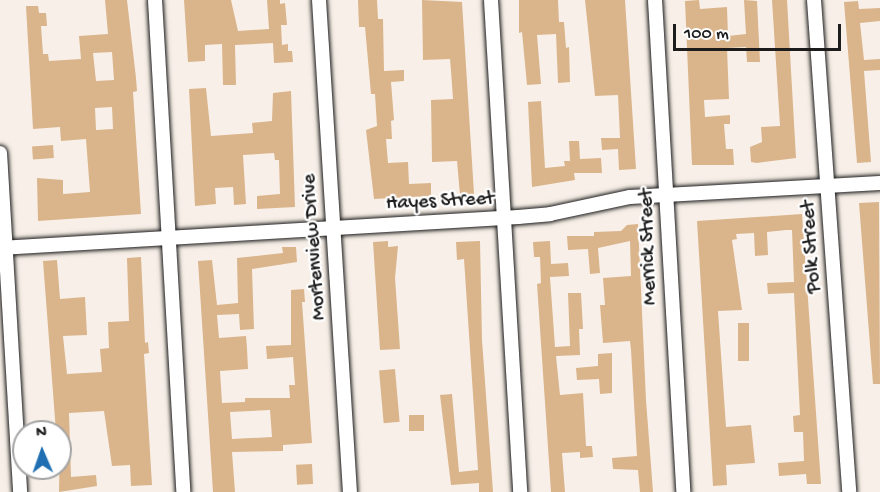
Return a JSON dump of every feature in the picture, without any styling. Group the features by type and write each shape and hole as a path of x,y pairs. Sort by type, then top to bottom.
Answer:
{"street":[{"path":"154,0 183,492"},
{"name":"Mortenview Drive","path":"319,0 350,492"},
{"path":"490,0 520,492"},
{"name":"Merrick Street","path":"655,0 683,492"},
{"name":"Polk Street","path":"814,0 849,492"},
{"path":"0,153 3,248 20,492"},
{"name":"Hayes Street","path":"3,248 503,218 666,195 880,183"}],"building":[{"path":"105,0 127,0 137,91 133,92 141,214 38,221 37,178 63,180 63,194 90,192 86,139 61,141 60,127 33,129 26,6 38,6 39,13 46,13 47,26 41,26 43,54 48,54 49,61 81,59 79,36 108,34","holes":["112,52 114,80 96,81 93,53","112,107 113,129 96,130 95,108"]},
{"path":"184,0 231,0 238,31 269,29 267,0 280,0 280,4 285,3 287,25 281,25 282,45 288,44 288,51 292,51 293,62 274,63 273,43 235,45 236,85 223,85 222,44 205,45 205,61 188,62"},
{"path":"358,0 377,0 378,19 383,19 384,71 404,70 404,81 391,82 394,120 391,121 392,139 386,139 388,163 408,162 409,184 431,183 431,196 374,199 366,130 377,126 375,94 371,94 365,27 359,27"},
{"path":"422,0 462,2 474,194 460,195 457,161 432,162 431,100 453,99 450,59 423,60"},
{"path":"519,0 558,0 559,22 564,22 566,48 569,47 570,82 558,83 556,34 537,35 541,84 527,85 522,32 519,33"},
{"path":"585,0 625,0 636,169 619,170 618,149 602,150 601,138 620,138 618,95 595,96"},
{"path":"699,0 700,9 727,7 728,36 746,34 744,0 757,1 760,62 747,62 746,47 727,48 729,99 704,100 705,117 730,115 730,124 724,124 726,149 733,149 734,165 692,165 685,1"},
{"path":"772,0 787,0 796,158 757,163 751,162 750,147 762,142 761,127 780,126"},
{"path":"858,1 859,9 880,8 880,21 860,23 864,60 880,59 880,70 864,71 871,162 857,163 844,2"},
{"path":"206,88 211,136 253,133 252,123 272,121 273,93 291,91 295,207 257,209 257,196 280,194 279,160 275,160 274,153 243,155 246,204 234,205 233,187 215,188 216,204 195,206 189,89"},
{"path":"541,101 545,168 565,166 564,161 570,161 569,141 579,141 580,159 601,158 602,173 574,173 575,180 532,187 528,102"},
{"path":"53,145 54,158 33,159 32,146"},
{"path":"879,202 880,384 873,384 859,203"},
{"path":"802,214 821,484 807,484 806,474 779,476 778,463 804,461 803,432 794,432 793,416 800,415 794,293 768,294 767,283 794,282 792,230 786,230 767,232 768,255 755,256 754,233 736,234 737,239 732,240 742,310 718,311 726,427 751,425 755,463 726,465 727,485 713,486 697,221"},
{"path":"638,224 646,400 653,492 640,492 638,470 613,469 612,458 637,456 631,350 630,341 603,343 600,305 605,305 603,278 631,276 630,241 598,248 600,273 590,274 588,249 568,250 567,236 594,236 594,232 621,231 627,225"},
{"path":"388,241 388,247 398,246 395,278 400,349 380,350 373,242"},
{"path":"480,241 482,340 493,492 479,492 479,483 451,485 440,395 452,394 459,472 478,470 464,259 457,260 456,242"},
{"path":"550,241 551,264 568,263 569,276 550,277 555,347 570,346 568,293 581,293 583,329 579,329 580,355 556,356 560,395 583,393 586,446 592,446 593,457 580,458 580,452 562,453 565,492 551,492 537,284 541,283 540,257 534,257 533,242"},
{"path":"282,247 296,247 297,262 252,269 254,329 240,330 239,314 217,315 219,338 246,336 247,348 248,369 220,371 222,403 245,402 245,398 290,398 289,385 295,385 293,357 267,359 266,346 291,345 291,290 304,289 305,302 302,302 312,443 283,445 283,451 232,452 235,492 213,492 198,261 212,260 217,305 238,303 237,258 283,253","holes":["270,410 272,437 232,439 230,412"]},
{"path":"141,257 145,343 148,342 149,353 144,354 152,485 131,486 130,465 112,466 104,411 69,413 69,420 55,420 43,261 57,260 60,299 85,297 87,335 63,336 67,374 102,372 100,349 109,348 108,322 129,321 127,258"},
{"path":"738,323 749,323 749,361 738,361"},
{"path":"612,353 612,393 600,394 599,379 577,380 576,368 598,366 598,354"},
{"path":"395,369 400,422 384,423 379,370"},
{"path":"409,415 424,415 424,431 409,431"},
{"path":"312,464 313,484 297,485 296,465"},
{"path":"96,475 97,486 59,492 59,480"}]}
